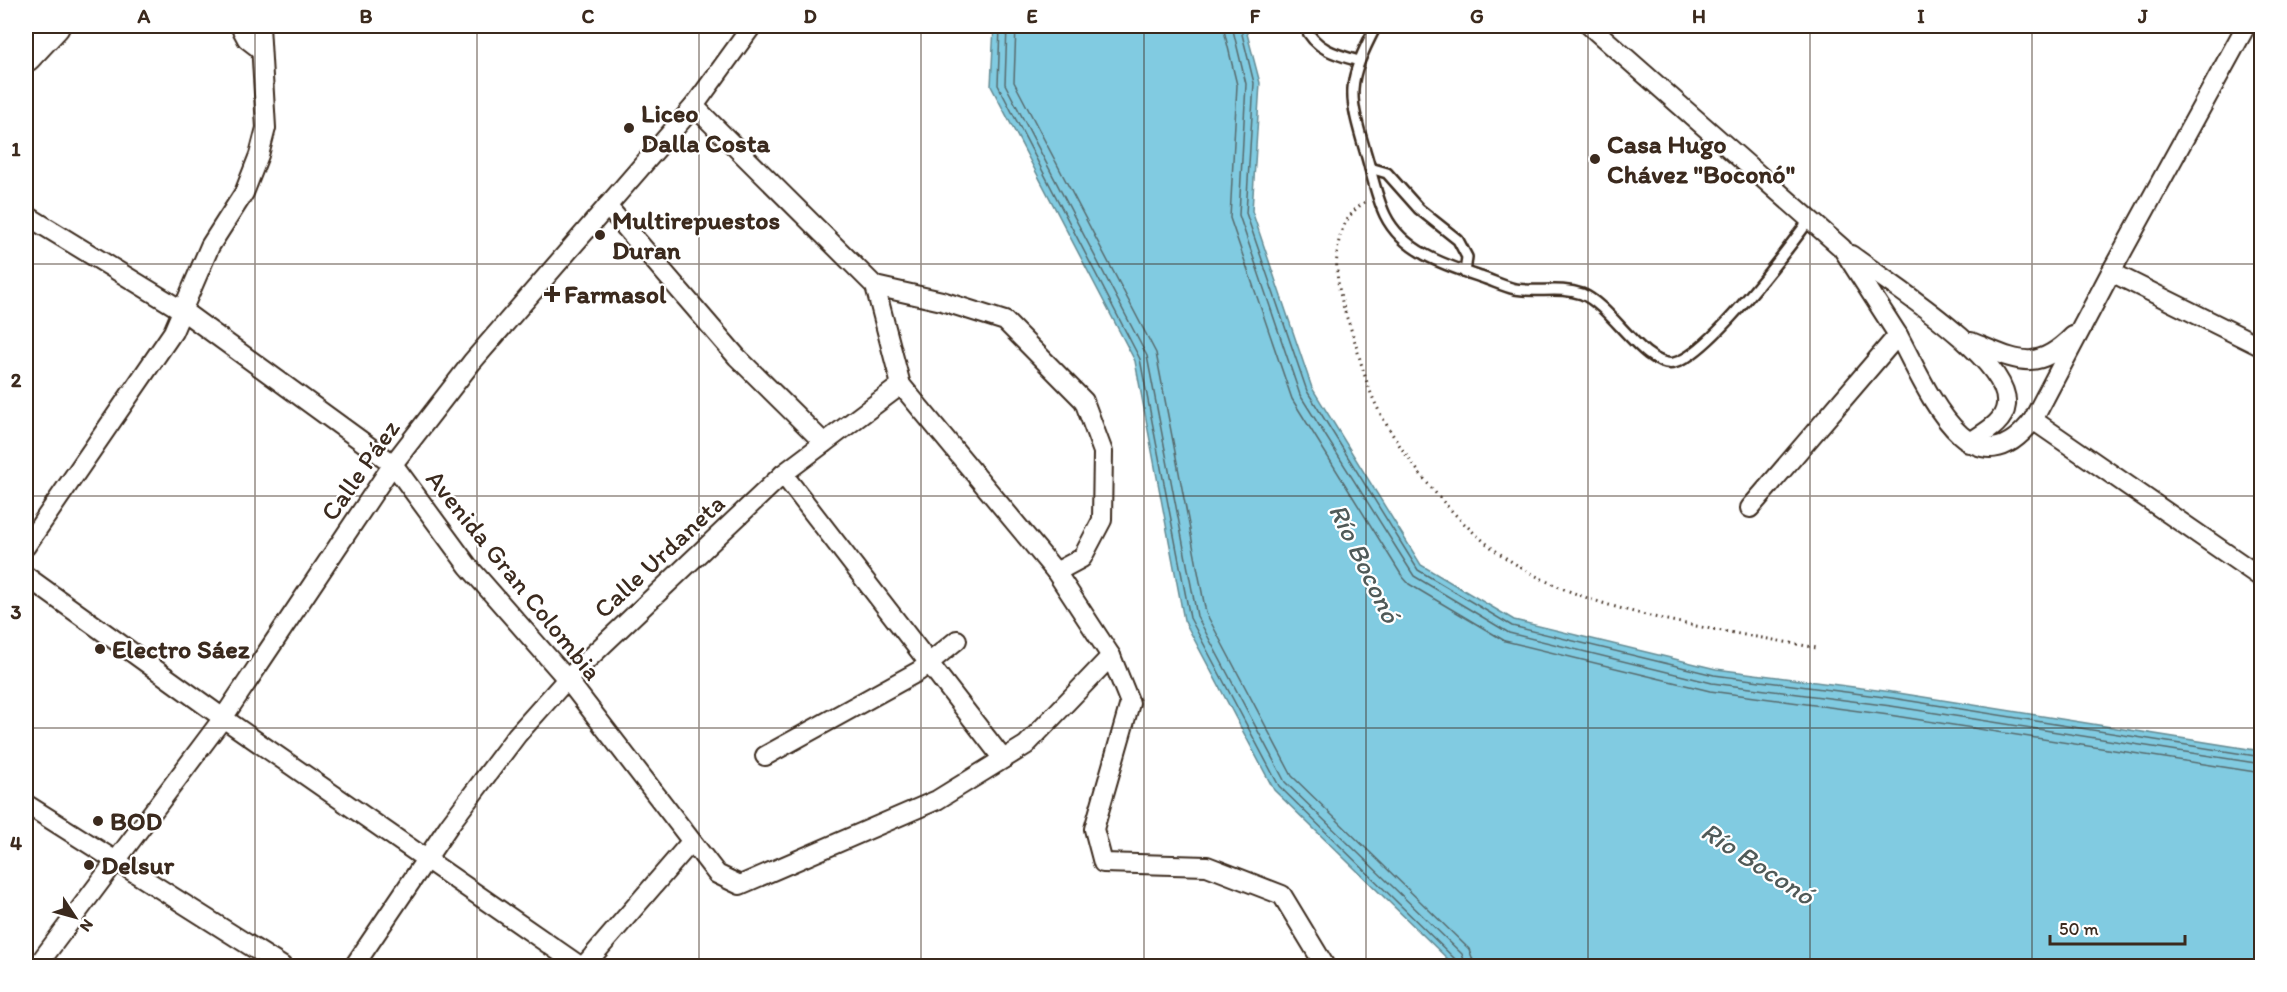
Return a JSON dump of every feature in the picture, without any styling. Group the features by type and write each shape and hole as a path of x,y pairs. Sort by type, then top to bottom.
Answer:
{"main road":[{"path":"26,56 54,26"}],"street":[{"path":"240,26 247,39 260,49"},
{"path":"26,546 173,332 210,246 244,193 259,155 266,128 260,26"},
{"name":"Calle Páez","path":"37,966 223,718 393,464 472,362 694,106 752,26"},
{"path":"1590,26 1842,248 1965,340 1992,367 2004,387 2006,406 1998,423 1969,443"},
{"path":"1842,248 1898,334 1943,418 1969,443 1981,447 2002,445 2020,437 2033,420 2246,26"},
{"path":"694,106 875,286 901,385 1056,572 1111,656 1130,704 1094,829 1103,862 1207,866 1282,895 1325,966"},
{"path":"607,206 737,357 824,443"},
{"name":"Avenida Gran Colombia","path":"26,215 183,311 393,464 468,566 567,679 717,874 740,885 937,800 1026,745 1111,656"},
{"path":"2111,272 2262,347"},
{"path":"875,286 942,301 1005,321 1084,401 1103,452 1102,520 1082,558 1056,572"},
{"path":"1965,340 2023,362 2060,350 2083,326"},
{"path":"1750,508 1898,334"},
{"name":"Calle Urdaneta","path":"354,966 450,824 517,735 567,679 783,474 901,385"},
{"path":"2033,420 2262,578"},
{"path":"783,474 1003,759"},
{"path":"26,576 223,718 582,966 691,842"},
{"path":"765,756 929,664 957,640"},
{"path":"26,804 282,966"}],"lane":[{"path":"1305,26 1313,41 1325,49 1359,61"},
{"path":"1376,26 1359,61 1351,93 1355,116 1378,196 1386,217 1400,235 1436,261 1465,273 1517,289 1555,289 1582,294 1612,315 1643,350 1660,362 1671,363 1694,352 1735,312 1774,268 1810,219"},
{"path":"1370,168 1387,172 1419,209 1458,240 1467,257 1465,273"}],"path":[{"path":"1378,196 1354,211 1340,237 1336,275 1343,306 1368,386 1389,429 1424,479 1460,519 1494,549 1517,565 1541,579 1595,601 1653,616 1817,648"}],"water":[{"name":"Río Boconó","path":"994,26 1245,26 1260,83 1252,211 1312,388 1421,565 1514,620 1716,669 1892,692 2261,751 2261,966 1455,966 1274,790 1184,620 1135,361 991,86"}],"place":[{"name":"Liceo Dalla Costa","path":"629,128"},
{"name":"Casa Hugo Chávez \"Boconó\"","path":"1595,159"},
{"name":"Multirepuestos Duran","path":"600,235"},
{"name":"Farmasol","path":"552,294"},
{"name":"Electro Sáez","path":"100,649"},
{"name":"BOD","path":"98,821"},
{"name":"Delsur","path":"89,865"}]}
